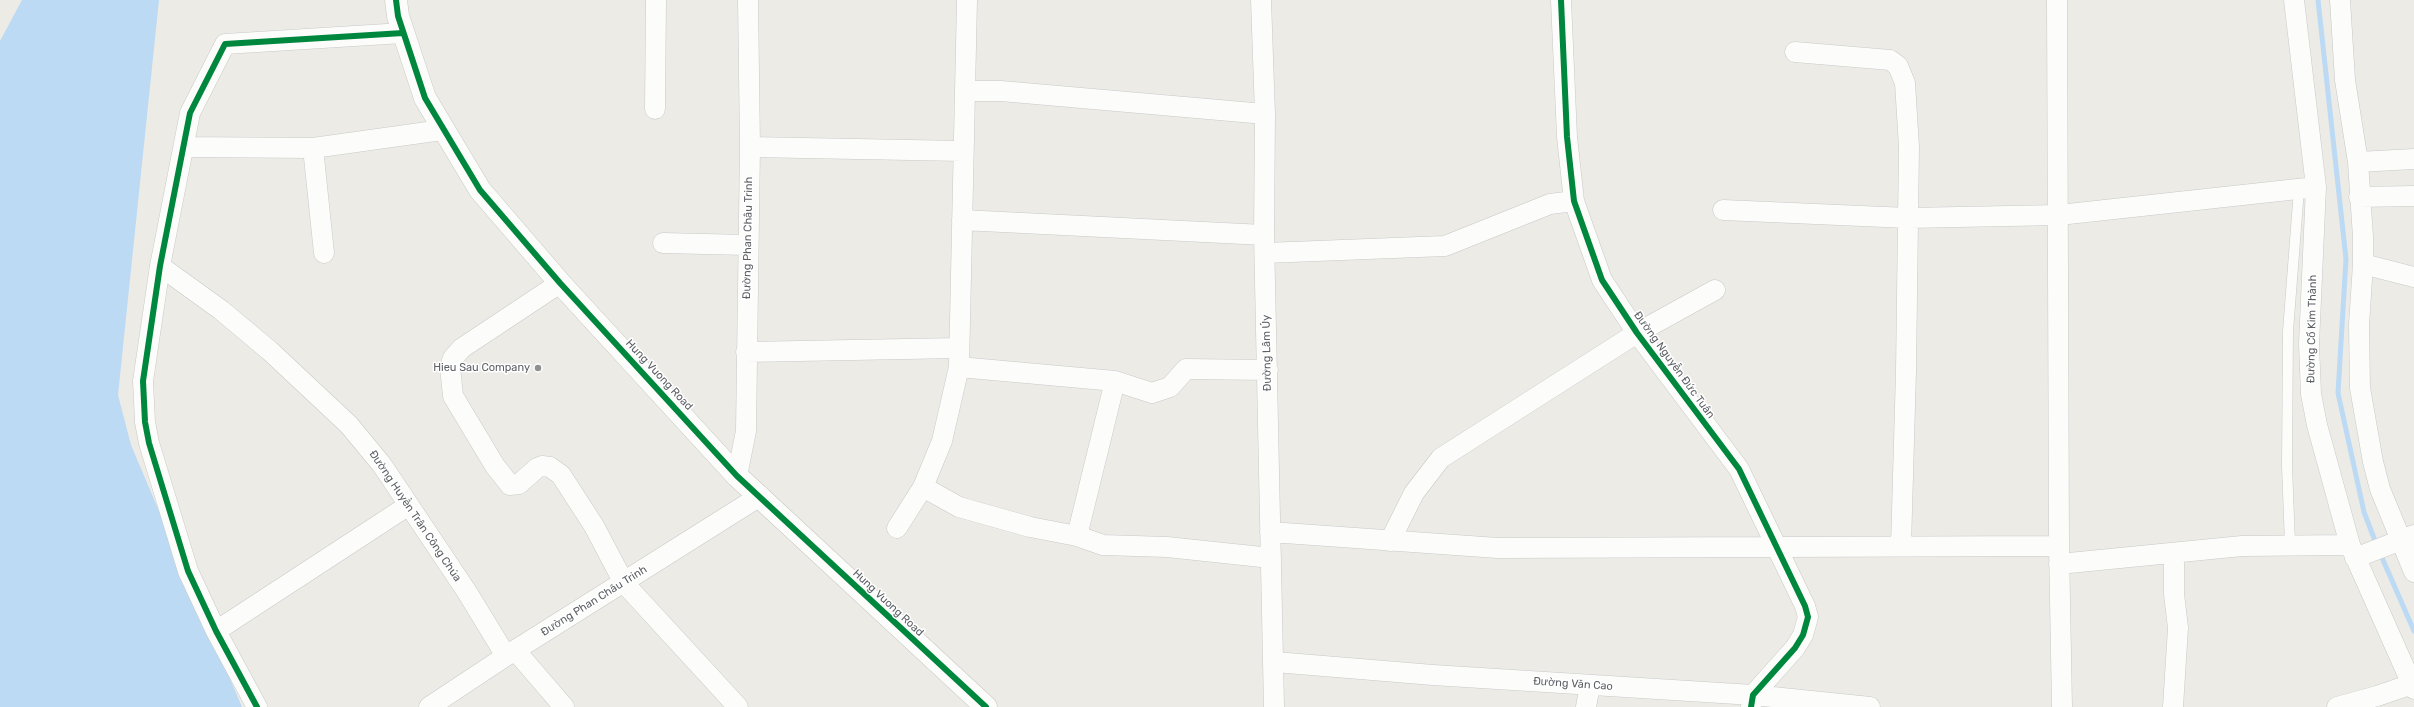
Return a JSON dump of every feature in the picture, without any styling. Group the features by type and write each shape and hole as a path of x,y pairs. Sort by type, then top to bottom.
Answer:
{"street":[{"name":"Hung Vuong Road","path":"396,0 403,33 425,98 442,130 480,190 560,283 737,476 985,707"},
{"path":"655,109 656,0"},
{"name":"Đường Phan Châu Trinh","path":"737,476 746,431 747,244 750,147 748,0"},
{"path":"897,528 923,487 942,440 959,358 963,151 967,90 967,0"},
{"name":"Đường Lâm Úy","path":"1261,0 1265,114 1265,244 1270,532 1275,662 1274,707"},
{"name":"Đường Nguyễn Đức Tuân","path":"1561,0 1567,137 1574,201 1602,280 1637,333 1739,469 1806,606 1808,617 1807,626 1795,648 1752,701"},
{"path":"2057,0 2059,215 2059,555 2062,707"},
{"name":"Đường Cổ Kim Thành","path":"2294,0 2307,188 2311,394 2317,425 2358,552 2413,687"},
{"path":"2340,0 2345,80 2358,162 2364,264 2359,325 2360,388 2378,482 2414,572"},
{"path":"257,707 216,631 188,571 149,443 145,422 143,381 160,266 190,113 225,44 403,33"},
{"path":"1795,52 1890,60 1898,66 1905,90 1909,147 1906,371 1901,546"},
{"path":"967,90 1001,91 1265,114"},
{"path":"184,147 313,148 442,130"},
{"path":"750,147 963,151"},
{"path":"313,148 324,253"},
{"path":"2358,162 2414,159"},
{"path":"1723,210 1908,218 2059,215 2307,188"},
{"path":"2359,196 2414,196"},
{"path":"962,220 1265,244 1445,246 1550,204 1574,201"},
{"path":"663,243 747,244"},
{"path":"2364,264 2414,277"},
{"name":"Đường Huyền Trân Công Chúa","path":"160,266 221,310 270,351 349,425 382,465 510,653 564,707"},
{"path":"560,283 462,348 453,358 450,367 453,396 469,425 495,466 510,485 519,484 537,468 542,466 550,467 561,475 594,526 624,583 738,707"},
{"path":"1390,541 1414,493 1441,458 1637,333 1715,290"},
{"path":"746,352 959,358 1115,381 1152,393 1170,387 1186,369 1268,370"},
{"path":"1077,536 1115,381"},
{"path":"923,487 960,507 1030,527 1077,536 1103,544 1167,547 1271,558"},
{"name":"Đường Phan Châu Trinh","path":"429,707 510,653 624,583 760,496"},
{"path":"216,631 409,505"},
{"path":"1270,532 1498,548 1901,546 2059,555 2174,554 2242,546 2290,544 2358,552 2402,541"},
{"path":"2173,707 2178,628 2174,594 2174,554"},
{"name":"Đường Văn Cao","path":"1275,662 1433,676 1590,685 1752,701 1870,707"},
{"path":"1586,707 1590,685"},
{"path":"2337,707 2413,687"}],"lane":[{"path":"2290,544 2287,466 2288,331 2307,188"}],"water":[{"path":"22,0 159,0 118,395 131,445 242,707 0,707 0,41"}],"waterway":[{"path":"2318,0 2346,259 2338,393 2364,512 2377,546"},
{"path":"2380,553 2414,631"}],"cycle path":[{"path":"396,0 398,16 425,98 480,190 560,283 737,476 986,707"},
{"path":"1561,0 1567,137 1574,201 1602,280 1637,333 1739,469 1805,606 1808,617 1803,635 1795,648 1753,695 1751,707"},
{"path":"257,707 216,631 188,571 149,443 145,422 143,381 160,266 190,113 225,44 403,33"}],"place":[{"name":"Hieu Sau Company","path":"538,368"}]}
